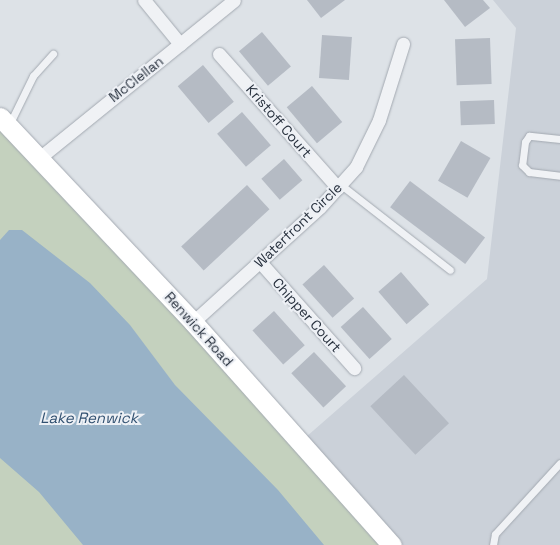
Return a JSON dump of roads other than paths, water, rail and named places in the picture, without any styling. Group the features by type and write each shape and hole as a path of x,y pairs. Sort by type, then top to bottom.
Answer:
{"street":[{"path":"144,0 180,44"},
{"name":"McClellan","path":"38,159 234,0"},
{"name":"Waterfront Circle","path":"193,322 260,262 340,186 356,167 379,120 403,44"},
{"name":"Kristoff Court","path":"219,54 340,186"},
{"name":"Renwick Road","path":"4,122 193,322 392,545"},
{"name":"Chipper Court","path":"260,262 354,368"}],"lane":[{"path":"4,122 33,76 53,54"},
{"path":"560,139 529,136 524,142 522,165 529,172 560,176"},
{"path":"340,186 450,270"},
{"path":"493,545 495,534 560,463"}],"water":[{"name":"Lake Renwick","path":"9,230 22,230 90,283 130,325 175,385 278,490 324,545 83,545 39,492 0,458 0,240"}]}
